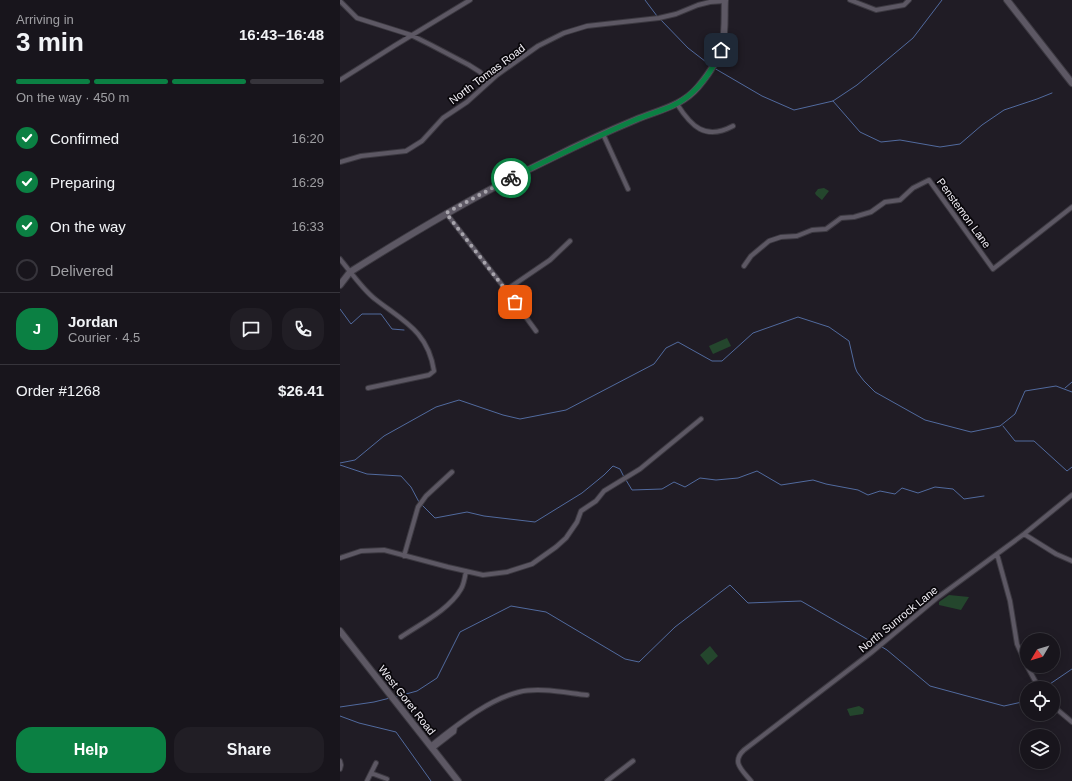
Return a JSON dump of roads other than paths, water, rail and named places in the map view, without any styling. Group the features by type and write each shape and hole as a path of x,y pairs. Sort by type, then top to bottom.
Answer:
{"street":[{"path":"340,80 470,0"},
{"path":"850,0 876,10 904,5 909,0"},
{"path":"1007,0 1072,83"},
{"path":"340,1 357,18 411,35 469,64 480,72 489,82"},
{"path":"340,285 350,272 446,213 549,159 637,119 677,104 688,96 698,87 718,58 723,43 725,1"},
{"name":"North Tomas Road","path":"340,162 361,156 406,151 422,141 443,118 467,102 497,75 538,46 564,33 587,26 659,18 676,14 698,5 710,2 725,1"},
{"path":"677,104 690,122 703,131 720,131 733,126"},
{"path":"603,134 628,189"},
{"name":"Penstemon Lane","path":"744,266 751,256 768,241 781,237 797,236 812,230 826,229 842,218 854,217 871,212 885,202 900,200 913,188 929,180 993,269 1072,207"},
{"path":"446,213 536,331"},
{"path":"506,290 550,260 570,241"},
{"path":"340,259 374,298 414,329 428,348 434,371 429,375 368,388"},
{"path":"340,558 361,551 384,550 483,575 507,572 532,564 566,538 577,522 581,511 596,501 604,491 640,469 701,419"},
{"path":"404,556 418,507 426,496 452,472"},
{"name":"North Sunrock Lane","path":"751,781 738,766 737,759 739,754 872,652 932,602 1024,534 1072,496"},
{"path":"1024,534 1072,562"},
{"path":"997,554 1010,601 1018,644 1027,667 1035,681"},
{"path":"400,637 444,609 454,599 462,588 466,571"},
{"name":"West Goret Road","path":"340,631 458,781"},
{"path":"431,747 455,727 487,705 520,692 539,690 587,695"},
{"path":"1060,712 1072,722"},
{"path":"340,761 340,768"},
{"path":"607,781 633,761"},
{"path":"367,781 376,763"},
{"path":"371,773 387,779"}],"waterway":[{"path":"645,0 657,16"},
{"path":"714,68 762,96 794,110 833,101 857,85 913,38 942,0"},
{"path":"660,19 688,48 710,65"},
{"path":"833,101 860,132 881,142 900,140 940,147 960,144 982,125 1004,110 1052,93"},
{"path":"340,309 351,324 362,314 381,314 392,329 404,330"},
{"path":"340,463 355,460 384,436 436,407 459,400 503,415 520,419 566,410 654,364 666,348 678,342 712,361 722,361 753,333 798,317 829,327 849,341 855,367 864,381 875,392 925,420 971,432 1000,426 1015,414 1025,391 1056,386 1072,392"},
{"path":"1065,388 1072,382"},
{"path":"1003,426 1015,441 1034,441 1067,471 1072,467"},
{"path":"340,465 367,474 401,476 411,487 419,502"},
{"path":"421,504 435,518 467,512 484,516 535,522 582,493 613,466 620,469 624,477"},
{"path":"626,480 632,490 662,489 674,482 685,487 700,478 716,480 738,478 757,471 781,485 813,480 858,490 868,495 880,491 895,494 902,488 918,493 935,487 953,489 964,499 984,496"},
{"path":"395,697 417,691 437,678 460,632 511,606 546,612 625,659 639,662 675,627 730,585 748,603 801,601 877,645"},
{"path":"882,647 930,686 1004,706 1020,702"},
{"path":"1054,681 1072,669"},
{"path":"340,707 390,698"},
{"path":"340,716 359,723 396,732 431,781"}]}
